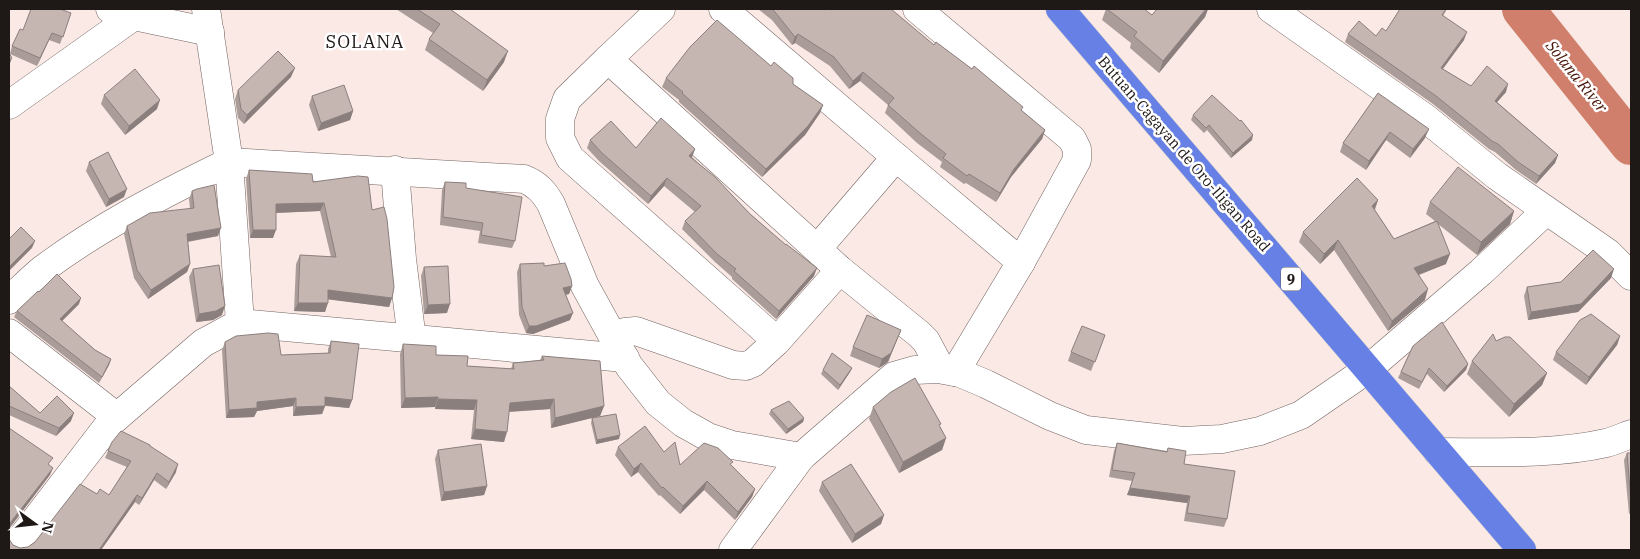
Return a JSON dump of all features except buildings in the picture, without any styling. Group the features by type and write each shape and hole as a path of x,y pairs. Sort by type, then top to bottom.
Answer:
{"highway":[{"name":"Butuan-Cagayan de Oro-Iligan Road","path":"1060,9 1522,550"}],"street":[{"path":"661,9 567,99 560,119 560,138 570,158 777,341"},
{"path":"723,9 896,158 1021,262"},
{"path":"917,9 1072,139 1077,149 1077,160 1021,262 948,371"},
{"path":"1271,9 1416,111 1497,176 1608,253 1631,276"},
{"path":"9,105 122,13 208,21 230,162 240,323"},
{"path":"608,59 840,270 919,334 948,371"},
{"path":"817,249 896,158"},
{"path":"9,300 43,270 88,238 160,196 230,162 395,170 524,179 534,182 552,204 585,286 619,347 658,403 683,423 708,437 732,446 801,457"},
{"path":"395,170 402,259 412,340"},
{"path":"732,550 801,457 894,376 915,370 948,371 986,384 1050,416 1086,430 1183,442 1222,439 1260,431 1301,415 1368,369 1480,272 1546,210"},
{"path":"619,347 626,332 636,331 740,366 753,363 777,341 840,270"},
{"path":"20,540 110,423 203,343 240,323 412,340 619,347"},
{"path":"9,334 117,417"},
{"path":"1438,452 1517,452 1567,448 1606,443 1631,434"}],"waterway":[{"name":"Solana River","path":"1523,9 1631,144"}],"district":[{"name":"SOLANA","path":"365,42"}]}
